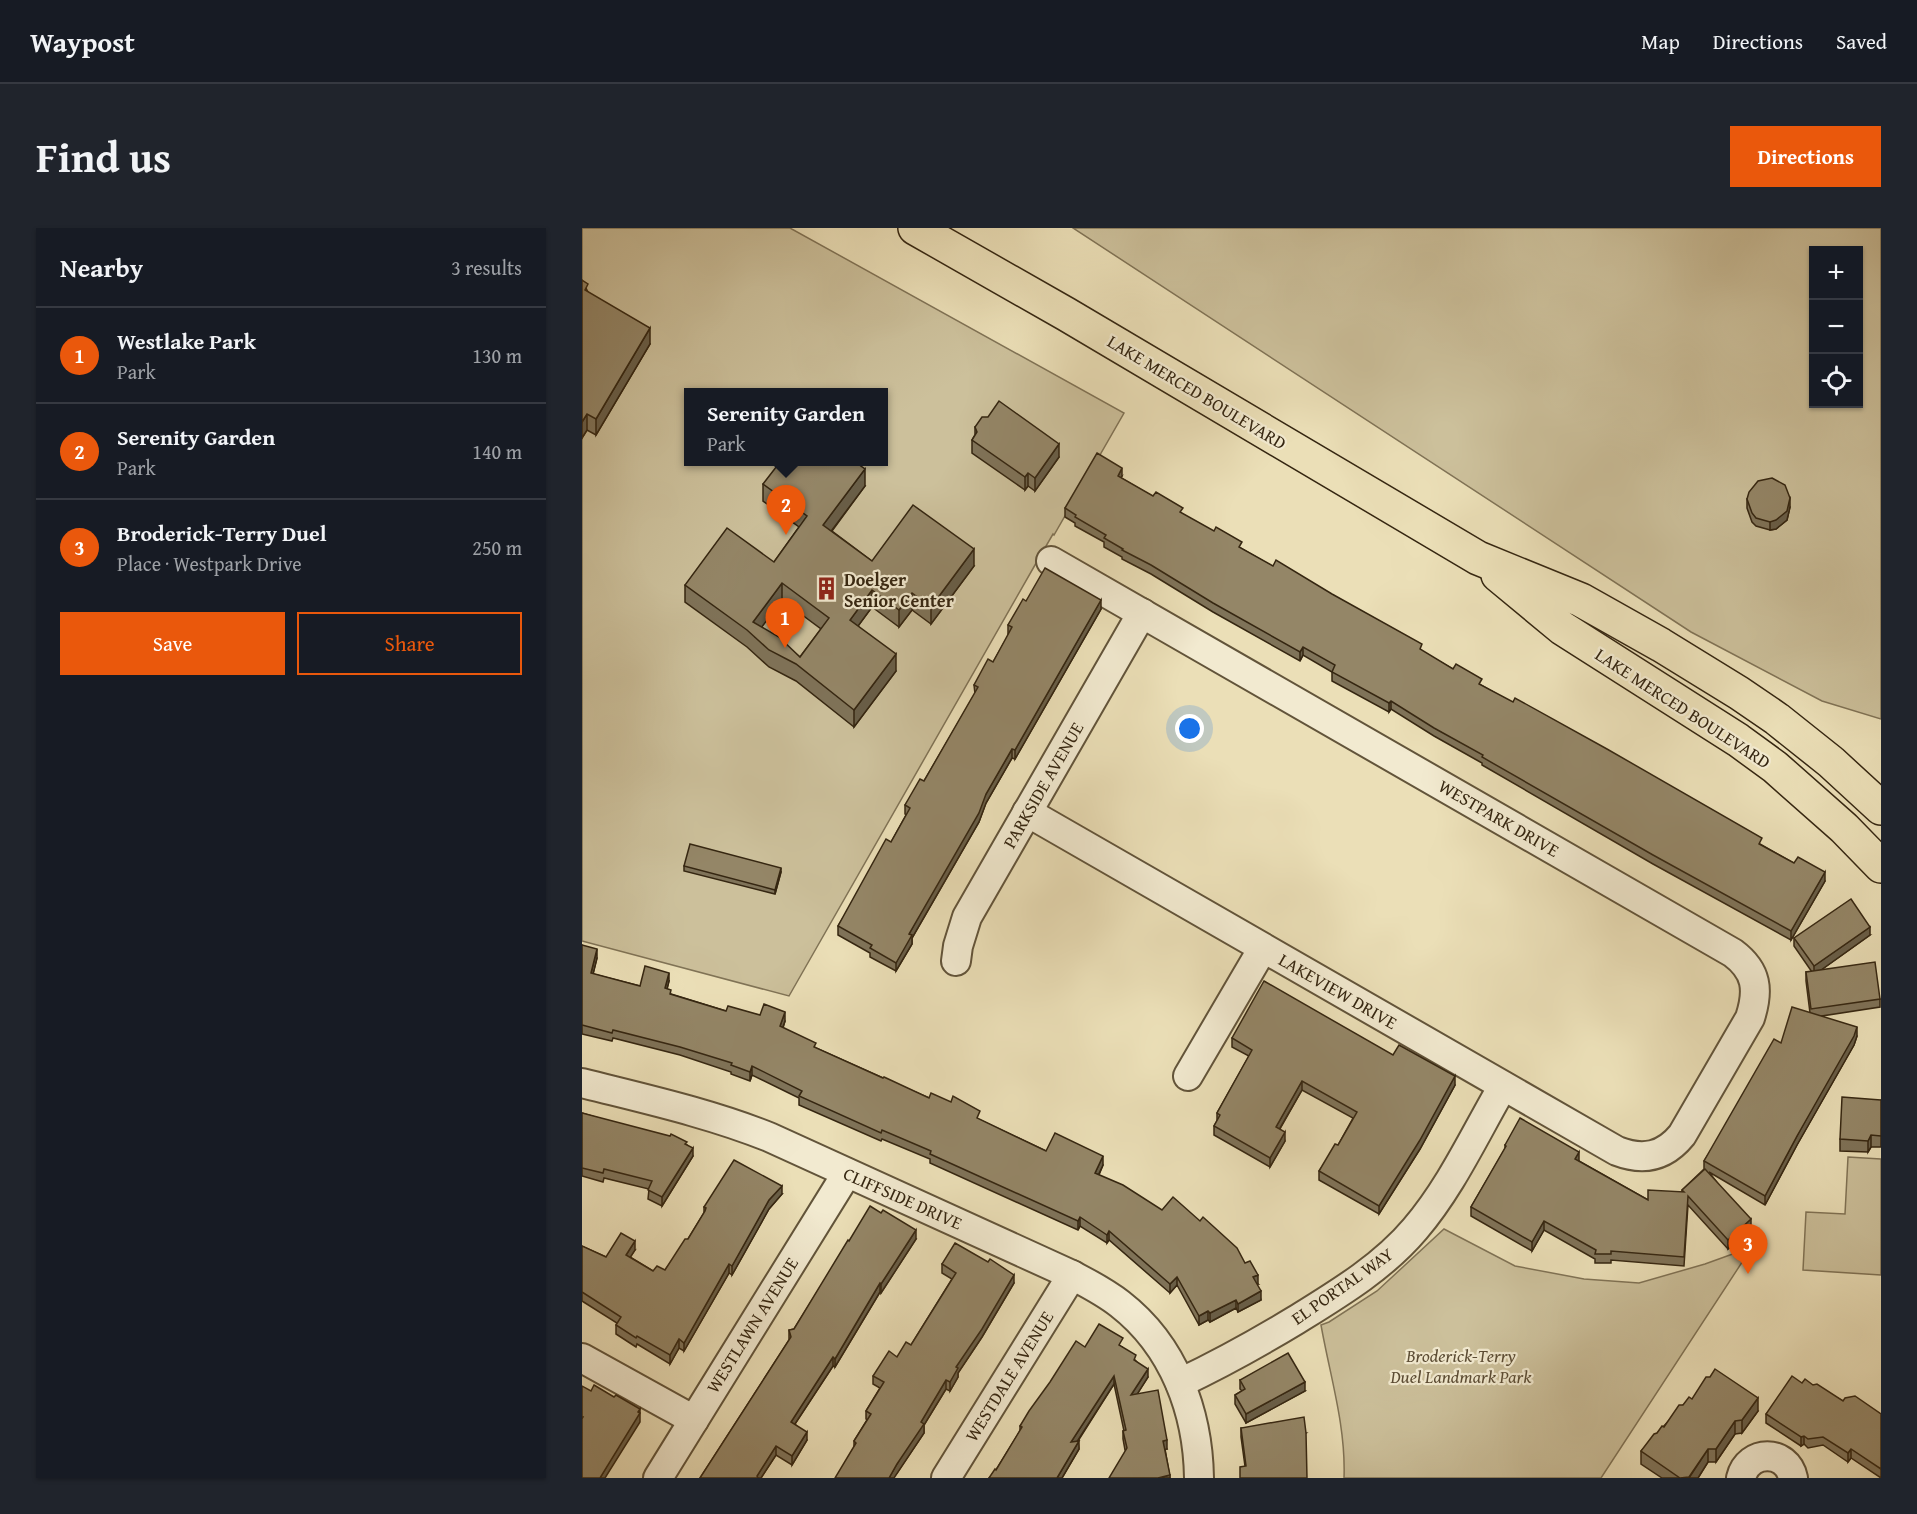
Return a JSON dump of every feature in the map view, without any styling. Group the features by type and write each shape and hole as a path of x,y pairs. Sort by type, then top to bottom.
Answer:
{"main road":[{"name":"LAKE MERCED BOULEVARD","path":"915,228 1478,558 1581,600 1661,645 1759,706 1805,740 1881,808"},
{"name":"LAKE MERCED BOULEVARD","path":"1478,558 1562,628 1728,733 1775,767 1836,820 1881,866"}],"street":[{"name":"WESTPARK DRIVE","path":"1051,561 1733,952 1742,960 1750,969 1754,979 1755,994 1750,1018 1682,1135 1674,1145 1652,1156"},
{"name":"PARKSIDE AVENUE","path":"956,961 967,917 1142,613"},
{"name":"LAKEVIEW DRIVE","path":"1027,813 1617,1151 1628,1156 1652,1156"},
{"path":"1188,1076 1263,948"},
{"name":"CLIFFSIDE DRIVE","path":"582,1083 735,1124 1072,1275 1120,1304 1137,1320 1158,1347 1180,1383 1189,1404 1195,1430 1199,1478"},
{"name":"EL PORTAL WAY","path":"1180,1383 1238,1353 1312,1310 1371,1271 1394,1251 1433,1205 1503,1086"},
{"name":"WESTLAWN AVENUE","path":"658,1478 847,1173"},
{"name":"WESTDALE AVENUE","path":"946,1478 1072,1275"},
{"path":"582,1358 694,1420"},
{"path":"1741,1478 1752,1460 1768,1455 1784,1461 1790,1467 1793,1478"}],"green space":[{"path":"582,228 790,228 1124,413 789,996 582,941"},
{"path":"1073,228 1881,228 1881,719 1822,701 1691,632"},
{"path":"1848,1157 1881,1159 1881,1275 1803,1270 1806,1212 1845,1214"},
{"name":"Broderick-Terry Duel Landmark Park","path":"1444,1229 1515,1266 1584,1279 1639,1283 1705,1264 1752,1247 1601,1478 1344,1478 1343,1439 1321,1325 1377,1291"}],"building":[{"path":"582,280 588,284 585,290 650,328 596,419 587,414 582,422"},
{"path":"999,401 1059,444 1035,478 1028,473 1025,477 972,440 977,432 975,427 982,417 988,417"},
{"path":"1097,453 1122,468 1118,476 1153,496 1156,492 1183,508 1180,512 1214,531 1216,527 1242,542 1239,547 1273,566 1276,560 1422,644 1420,649 1453,669 1456,664 1482,679 1479,684 1513,702 1515,698 1607,749 1762,838 1759,844 1794,863 1798,857 1825,872 1791,931 1482,757 1483,755 1391,701 1389,703 1332,672 1335,665 1303,647 1300,652 1104,538 1106,535 1075,517 1076,515 1065,508"},
{"name":"Doelger Senior Center","path":"777,466 861,466 865,469 823,525 872,561 913,505 974,549 931,607 912,593 899,610 872,590 850,620 896,654 854,710 796,664 769,650 747,630 685,585 727,528 774,562 807,516 763,484","holes":["782,583 829,618 800,657 779,637 753,622"]},
{"path":"1772,478 1785,485 1790,498 1787,511 1770,522 1756,518 1747,499 1749,492 1758,481"},
{"path":"1045,568 1101,600 1015,750 1012,749 986,794 979,813 909,934 912,935 896,963 870,948 872,945 838,926 886,839 891,842 910,808 905,805 920,779 924,781 978,687 974,685 988,659 993,662 1012,627 1008,625 1023,599 1026,601"},
{"path":"690,844 781,868 775,890 684,866"},
{"path":"1851,899 1870,927 1814,966 1794,938"},
{"path":"582,945 597,949 591,973 640,986 645,966 669,973 665,988 671,990 670,994 726,1011 728,1006 760,1015 764,1004 785,1012 780,1026 816,1043 814,1047 883,1078 929,1098 931,1093 951,1102 953,1096 980,1111 977,1118 1046,1151 1055,1133 1103,1156 1095,1173 1123,1185 1162,1210 1173,1197 1200,1221 1203,1217 1237,1248 1245,1263 1250,1261 1258,1275 1253,1277 1261,1291 1238,1304 1236,1300 1199,1316 1177,1277 1170,1284 1109,1231 1107,1235 1080,1217 1078,1221 930,1154 931,1151 882,1130 881,1133 799,1096 802,1091 752,1066 750,1072 731,1065 732,1063 680,1047 613,1030 612,1033 582,1025"},
{"path":"1875,962 1880,999 1811,1009 1806,972"},
{"path":"1264,981 1393,1055 1399,1045 1455,1076 1420,1140 1379,1206 1319,1171 1335,1144 1338,1145 1357,1112 1302,1081 1276,1127 1285,1132 1270,1158 1214,1126 1220,1115 1217,1113 1252,1050 1232,1038"},
{"path":"1792,1007 1857,1027 1765,1196 1704,1161 1774,1039 1781,1043"},
{"path":"1842,1097 1881,1100 1881,1136 1871,1135 1868,1141 1840,1139"},
{"path":"582,1113 670,1136 671,1134 687,1142 685,1144 693,1148 662,1197 648,1190 652,1181 604,1169 603,1173 582,1168"},
{"path":"1520,1118 1579,1152 1575,1159 1648,1200 1648,1190 1684,1192 1682,1190 1705,1169 1751,1219 1728,1240 1688,1196 1684,1257 1611,1251 1611,1254 1595,1254 1596,1250 1544,1221 1532,1242 1471,1207"},
{"path":"734,1160 782,1186 769,1200 732,1266 729,1264 684,1343 679,1339 670,1355 616,1325 621,1317 582,1292 582,1246 606,1257 621,1233 635,1241 626,1255 653,1271 657,1266 665,1270 685,1239 688,1239 705,1211 704,1207"},
{"path":"870,1206 881,1213 883,1210 916,1230 880,1283 835,1359 833,1357 791,1422 807,1432 792,1456 776,1446 757,1476 758,1478 700,1478 791,1337 789,1330 794,1329"},
{"path":"955,1243 988,1262 990,1259 1014,1275 956,1367 958,1368 950,1382 946,1380 921,1422 924,1424 889,1478 835,1478 871,1414 866,1411 884,1382 873,1376 889,1351 897,1357 906,1342 911,1345 956,1273 942,1264"},
{"path":"1099,1324 1123,1338 1119,1345 1136,1355 1134,1360 1148,1369 1131,1395 1158,1390 1167,1440 1163,1441 1170,1475 1158,1478 1109,1478 1127,1448 1123,1431 1126,1430 1114,1376 1071,1442 1079,1441 1057,1478 989,1478 1022,1427 1020,1426 1029,1411 1076,1341 1085,1347"},
{"path":"1288,1353 1305,1382 1246,1414 1235,1395 1245,1389 1240,1380"},
{"path":"1715,1369 1758,1398 1742,1420 1735,1421 1716,1449 1708,1449 1689,1477 1680,1478 1641,1451 1654,1434 1662,1426 1664,1427 1679,1405 1683,1405 1689,1397 1692,1399 1706,1377 1710,1377"},
{"path":"1792,1376 1802,1383 1805,1379 1813,1385 1817,1384 1843,1401 1845,1398 1855,1396 1881,1414 1881,1469 1851,1449 1848,1453 1823,1437 1808,1439 1801,1437 1766,1414"},
{"path":"594,1385 640,1409 638,1412 640,1413 600,1478 582,1478 582,1386 591,1391"},
{"path":"1304,1417 1307,1478 1240,1478 1240,1467 1246,1466 1241,1428"}],"place":[{"name":"Serenity Garden","path":"786,535"},
{"name":"Doelger Senior Center","path":"826,589"},
{"name":"Westlake Park","path":"785,648"},
{"name":"Broderick-Terry Duel","path":"1748,1274"}]}
